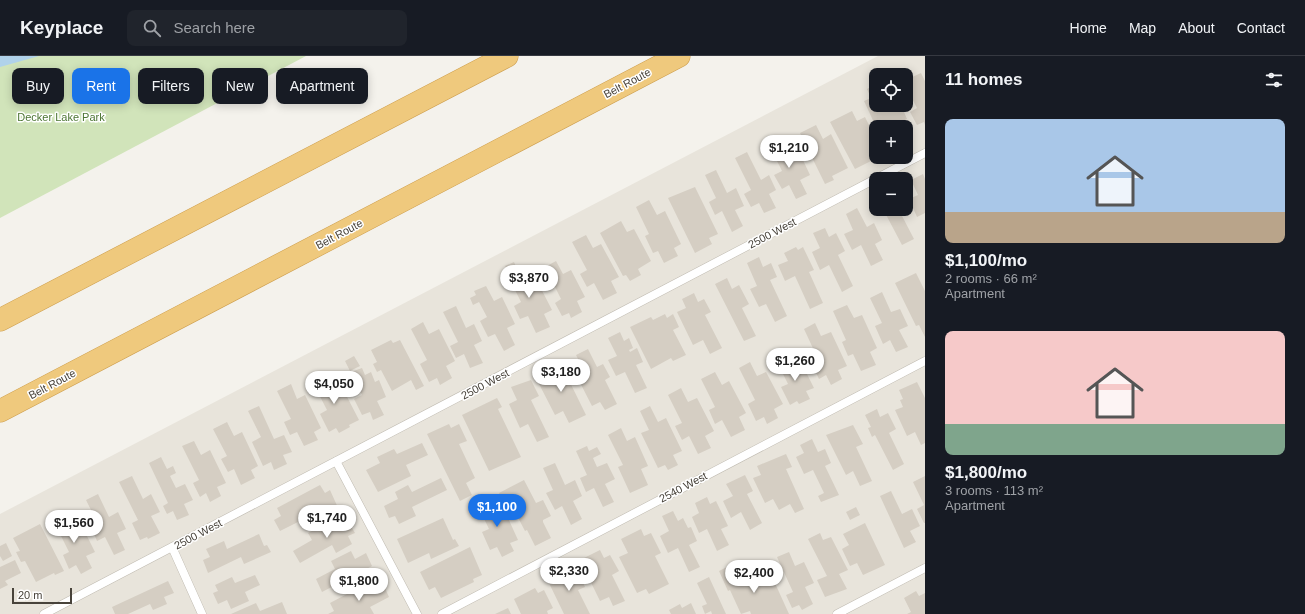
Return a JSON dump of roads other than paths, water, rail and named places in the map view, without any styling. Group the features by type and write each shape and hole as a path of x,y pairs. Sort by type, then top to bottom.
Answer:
{"highway":[{"path":"0,320 507,56"},
{"name":"Belt Route","path":"0,411 679,56"}],"lane":[{"name":"2500 West","path":"44,614 925,153"},
{"name":"2540 West","path":"442,614 925,361"},
{"path":"336,461 417,614"},
{"path":"172,547 202,614"},
{"path":"837,614 925,568"}],"water":[{"path":"0,56 39,56 0,67"}],"park label":[{"name":"Decker Lake Park","path":"61,117"}]}
